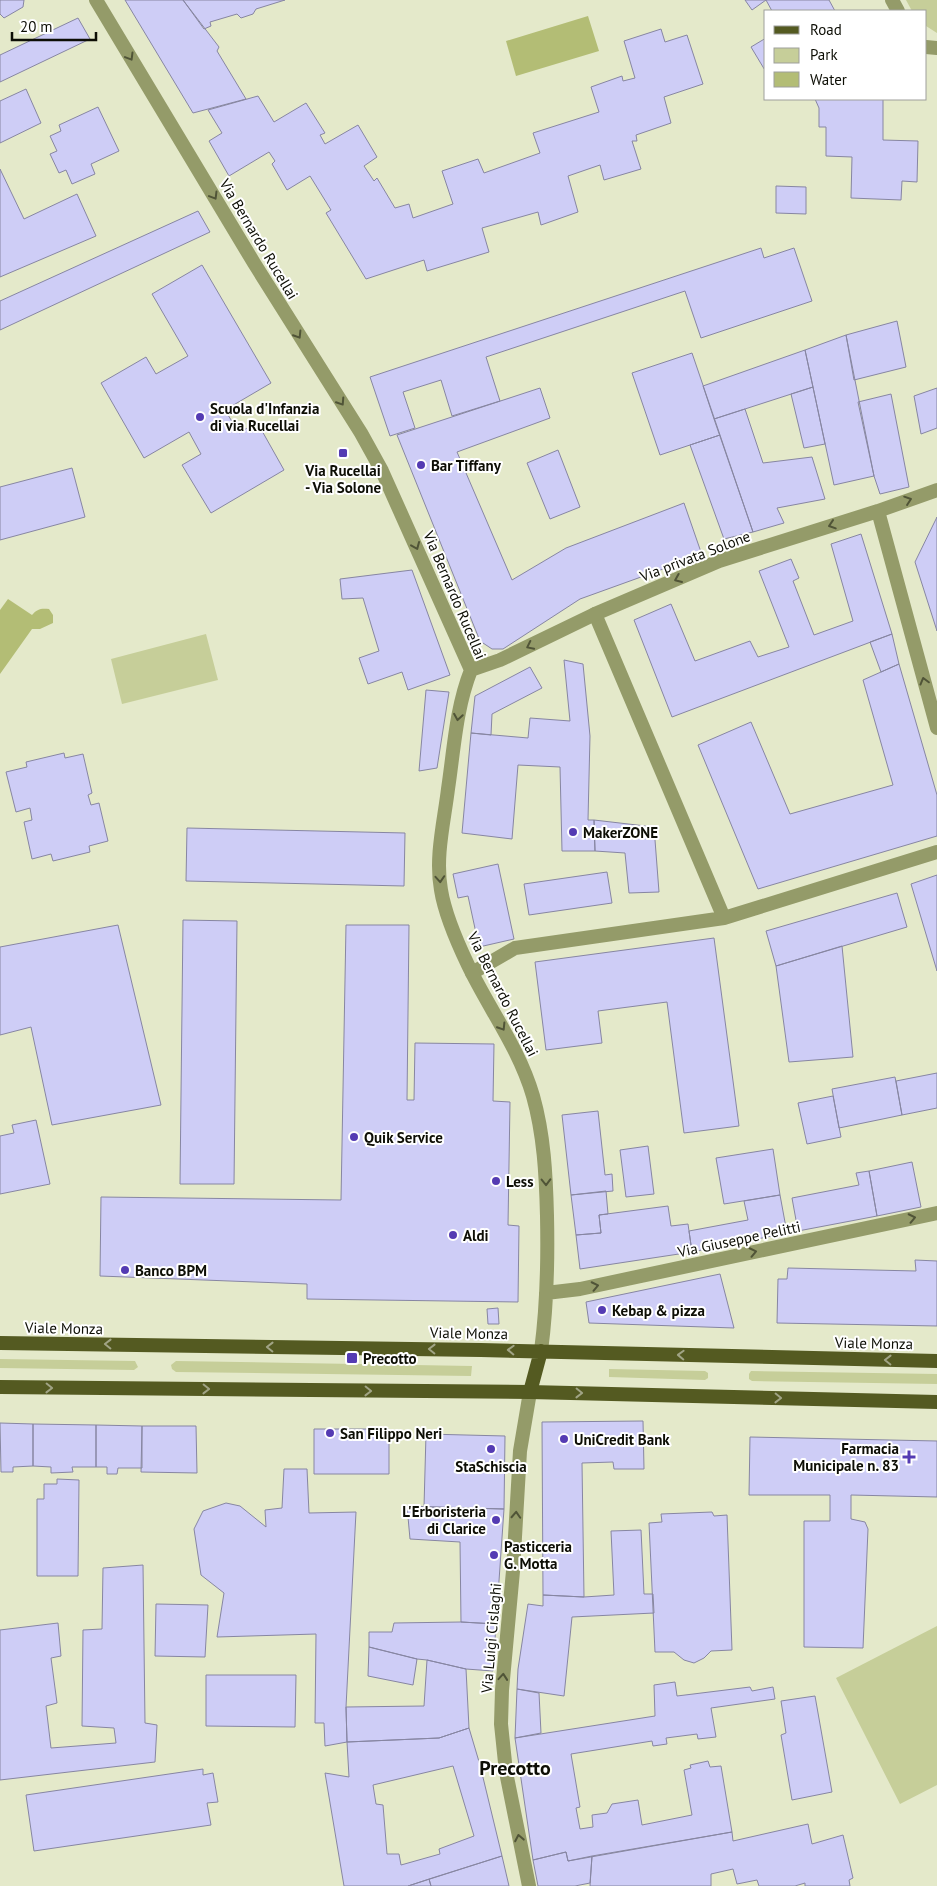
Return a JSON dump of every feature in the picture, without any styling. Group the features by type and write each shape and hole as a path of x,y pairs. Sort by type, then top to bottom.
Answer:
{"main road":[{"name":"Viale Monza","path":"0,1343 541,1351 937,1361"},
{"path":"530,1392 541,1351"},
{"path":"0,1387 530,1392 937,1402"}],"street":[{"name":"Via Bernardo Rucellai","path":"96,0 254,263 361,432 397,501 471,670 464,688 458,717 439,869 442,896 449,920 472,973 521,1062 537,1111 543,1139 546,1173 548,1256 541,1351"},
{"name":"Via privata Solone","path":"471,670 500,660 595,614 719,562 937,490"},
{"path":"878,510 937,728"},
{"path":"595,614 724,918"},
{"path":"472,973 515,948 724,918 937,852"},
{"name":"Via Giuseppe Pelitti","path":"546,1293 580,1289 937,1213"},
{"name":"Via Luigi Cislaghi","path":"529,1886 506,1772 501,1719 520,1451 530,1392"}],"green space":[{"path":"906,0 937,0 937,33 927,27 927,10 911,10"},
{"path":"206,634 218,680 122,704 111,659"},
{"path":"0,1359 135,1361 138,1367 134,1370 0,1368"},
{"path":"176,1361 472,1366 471,1376 176,1372 172,1369 171,1365"},
{"path":"609,1369 705,1371 708,1373 708,1378 705,1380 609,1377"},
{"path":"751,1371 937,1374 937,1384 752,1381 749,1379"},
{"path":"937,1626 937,1785 900,1804 836,1678"}],"water":[{"path":"588,16 599,51 516,76 506,41"},
{"path":"8,599 32,615 39,609 49,609 53,615 53,623 40,629 32,629 0,674 0,610"}],"building":[{"path":"0,0 24,0 23,7 4,18 0,14"},
{"path":"125,0 183,0 219,47 217,51 246,99 193,113"},
{"path":"183,0 285,0 256,9 253,14 241,18 237,14 210,22 211,26 204,29"},
{"path":"745,0 766,0 752,10"},
{"path":"766,0 829,0 834,10 771,10"},
{"path":"78,18 90,39 0,82 0,55"},
{"path":"661,29 665,42 687,35 703,84 664,97 671,123 636,135 637,141 632,141 641,169 604,180 600,165 568,176 578,212 541,225 538,212 482,228 489,252 427,271 424,260 366,279 326,213 331,210 310,176 287,190 272,164 275,161 269,152 229,176 209,141 222,133 208,110 258,96 274,122 306,103 325,133 320,135 325,144 358,125 377,157 364,166 374,181 377,178 395,208 409,204 413,218 453,204 442,171 478,159 484,173 540,153 533,133 599,112 591,87 622,76 623,81 635,78 624,41"},
{"path":"764,39 764,69 751,47"},
{"path":"26,89 41,123 0,143 0,101"},
{"path":"815,100 883,100 883,140 918,141 917,182 902,181 901,200 851,198 852,157 826,156 826,127 819,127 819,108"},
{"path":"98,107 119,151 91,164 95,174 72,184 66,170 59,173 50,154 57,151 50,136 61,131 59,125"},
{"path":"0,169 24,219 77,194 96,236 0,277"},
{"path":"776,186 806,187 806,214 776,213"},
{"path":"198,211 210,232 0,330 0,301"},
{"path":"761,248 764,258 794,248 812,301 701,338 685,291 486,357 500,401 452,416 441,380 403,392 415,428 390,436 370,377"},
{"path":"202,265 271,383 225,410 239,433 257,422 284,470 211,513 182,465 201,454 189,432 144,458 101,383 146,357 156,374 188,356 152,294"},
{"path":"897,321 906,367 854,380 846,335"},
{"path":"846,335 874,476 834,485 805,350"},
{"path":"805,350 813,387 714,419 703,386"},
{"path":"692,353 720,435 660,455 632,373"},
{"path":"813,387 825,444 804,448 791,394"},
{"path":"540,388 550,418 457,452 512,580 566,548 684,503 702,555 580,599 503,649 492,649 480,641 397,435"},
{"path":"937,388 937,428 921,434 914,396"},
{"path":"891,394 909,487 880,494 874,476 858,402"},
{"path":"745,409 763,463 812,457 825,499 777,508 784,523 753,532 714,419"},
{"path":"720,435 753,532 724,539 690,445"},
{"path":"558,450 580,507 550,519 527,463"},
{"path":"72,468 85,517 0,540 0,487"},
{"path":"937,517 937,631 915,562"},
{"path":"861,534 892,634 672,717 634,620 671,604 695,661 750,641 758,657 789,647 759,571 791,559 799,578 793,581 814,635 853,621 831,544"},
{"path":"412,570 450,675 408,690 402,672 368,684 359,658 379,651 363,598 342,599 340,579"},
{"path":"892,634 899,664 881,672 870,642"},
{"path":"564,660 583,664 590,736 588,820 594,820 595,851 562,851 560,767 518,765 512,839 462,833 471,733 528,738 530,718 570,721"},
{"path":"899,664 937,795 937,836 758,889 698,745 751,722 790,814 893,785 863,680"},
{"path":"530,667 542,688 492,714 491,735 471,733 475,696"},
{"path":"426,690 449,692 437,768 419,771"},
{"path":"64,753 65,758 83,754 92,793 88,795 91,805 99,803 108,841 89,846 90,852 53,861 51,854 32,859 24,822 32,820 30,808 16,812 6,772 27,767 26,762"},
{"path":"594,820 654,827 659,892 629,893 625,853 595,851"},
{"path":"187,828 405,833 404,886 186,881"},
{"path":"498,864 514,939 479,947 468,896 458,898 453,874"},
{"path":"607,872 612,903 529,915 524,884"},
{"path":"937,875 937,971 911,884"},
{"path":"897,893 907,927 776,966 766,931"},
{"path":"183,920 237,921 234,1184 180,1184"},
{"path":"118,925 161,1105 52,1125 31,1027 0,1035 0,947"},
{"path":"346,925 409,925 407,1100 414,1100 415,1043 494,1044 493,1101 510,1102 508,1225 519,1226 518,1302 307,1299 307,1284 100,1276 101,1197 341,1200"},
{"path":"714,938 739,1126 684,1133 667,1002 598,1011 602,1043 546,1050 535,962"},
{"path":"842,946 853,1057 789,1062 776,966"},
{"path":"937,1073 937,1108 902,1115 896,1081"},
{"path":"895,1077 902,1115 839,1128 832,1089"},
{"path":"833,1096 841,1137 807,1144 798,1103"},
{"path":"598,1111 605,1175 612,1174 613,1191 571,1195 562,1115"},
{"path":"36,1120 50,1184 0,1194 0,1136 14,1133 12,1125"},
{"path":"648,1146 654,1194 626,1197 620,1150"},
{"path":"773,1149 780,1195 724,1204 716,1158"},
{"path":"912,1162 921,1207 877,1216 869,1171"},
{"path":"869,1171 877,1216 798,1231 792,1198 859,1185 856,1173"},
{"path":"606,1191 608,1214 599,1215 601,1233 576,1235 571,1195"},
{"path":"780,1195 787,1233 692,1252 689,1231 748,1220 744,1201"},
{"path":"668,1206 671,1226 688,1224 692,1252 580,1269 576,1235 601,1233 599,1215"},
{"path":"915,1260 937,1261 937,1326 777,1323 778,1279 787,1279 788,1268 916,1271"},
{"path":"720,1274 734,1328 589,1323 586,1302"},
{"path":"498,1308 499,1324 488,1324 487,1309"},
{"path":"643,1421 644,1469 614,1469 613,1462 582,1463 584,1597 543,1595 542,1422"},
{"path":"0,1423 33,1424 33,1466 13,1467 13,1472 1,1472"},
{"path":"33,1424 96,1425 96,1467 72,1467 73,1472 51,1473 51,1467 33,1466"},
{"path":"96,1425 142,1426 142,1468 118,1468 117,1474 107,1474 107,1467 96,1467"},
{"path":"142,1426 196,1426 197,1473 141,1472"},
{"path":"314,1429 389,1429 389,1474 314,1474"},
{"path":"426,1434 505,1436 504,1509 424,1507"},
{"path":"750,1437 937,1441 937,1497 851,1495 851,1519 865,1522 868,1529 863,1648 804,1647 804,1521 830,1521 830,1495 749,1495"},
{"path":"284,1469 307,1469 309,1513 356,1512 346,1707 347,1742 325,1746 324,1723 315,1723 316,1634 217,1637 224,1593 201,1575 194,1529 203,1511 226,1503 240,1506 266,1527 265,1510 282,1508"},
{"path":"57,1479 79,1480 78,1576 37,1576 37,1499 44,1499 44,1484 57,1484"},
{"path":"407,1506 504,1509 496,1624 461,1622 460,1542 410,1539"},
{"path":"712,1512 714,1516 727,1515 732,1650 711,1651 704,1658 694,1663 684,1660 674,1652 655,1652 649,1523 662,1522 661,1514"},
{"path":"641,1530 644,1594 653,1594 654,1613 572,1617 564,1696 517,1689 518,1669 528,1604 543,1606 543,1595 584,1597 614,1595 611,1531"},
{"path":"143,1565 145,1723 157,1725 155,1762 0,1780 0,1630 58,1623 61,1656 51,1658 57,1703 46,1706 51,1748 116,1743 114,1728 82,1726 83,1630 102,1629 103,1568"},
{"path":"156,1604 208,1605 205,1657 155,1656"},
{"path":"461,1622 496,1624 493,1671 466,1669 369,1647 369,1632 392,1632 394,1623"},
{"path":"369,1647 417,1659 413,1685 368,1676"},
{"path":"427,1660 466,1669 469,1728 439,1738 347,1742 346,1707 424,1706"},
{"path":"206,1675 296,1675 295,1727 206,1726"},
{"path":"675,1682 677,1696 750,1687 752,1691 773,1687 775,1699 711,1708 716,1737 698,1739 697,1734 666,1738 667,1744 653,1746 652,1741 571,1754 580,1807 576,1808 580,1829 593,1827 592,1815 607,1813 612,1804 638,1800 642,1825 692,1815 684,1770 691,1768 690,1765 708,1761 710,1767 721,1766 732,1832 568,1861 566,1852 533,1860 515,1738 655,1716 654,1685"},
{"path":"517,1689 539,1693 541,1733 515,1738"},
{"path":"815,1696 832,1792 792,1800 781,1735 786,1733 781,1701"},
{"path":"469,1728 502,1856 408,1886 344,1886 325,1773 349,1777 347,1742 439,1738","holes":["453,1766 474,1836 439,1849 440,1854 401,1865 399,1854 387,1854 383,1805 376,1804 373,1785"]},
{"path":"203,1769 203,1775 213,1773 218,1802 207,1803 211,1825 34,1851 26,1795"},
{"path":"808,1824 812,1844 843,1835 853,1878 849,1880 850,1886 805,1886 805,1883 795,1886 759,1886 757,1880 737,1884 733,1869 711,1874 711,1886 590,1886 592,1856 732,1832 733,1841"},
{"path":"566,1852 568,1861 592,1856 590,1883 575,1886 538,1886 533,1860"},
{"path":"502,1856 509,1886 431,1886 429,1879"},
{"path":"429,1879 431,1886 408,1886"}],"place":[{"name":"Scuola d'Infanzia di via Rucellai","path":"200,417"},
{"name":"Via Rucellai - Via Solone","path":"343,453"},
{"name":"Bar Tiffany","path":"421,465"},
{"name":"MakerZONE","path":"573,832"},
{"name":"Quik Service","path":"354,1137"},
{"name":"Less","path":"496,1181"},
{"name":"Aldi","path":"453,1235"},
{"name":"Banco BPM","path":"125,1270"},
{"name":"Kebap & pizza","path":"602,1310"},
{"name":"Precotto","path":"352,1358"},
{"name":"San Filippo Neri","path":"330,1433"},
{"name":"UniCredit Bank","path":"564,1439"},
{"name":"StaSchiscia","path":"491,1449"},
{"name":"Farmacia Municipale n. 83","path":"909,1457"},
{"name":"L'Erboristeria di Clarice","path":"496,1520"},
{"name":"Pasticceria G. Motta","path":"494,1555"}],"district":[{"name":"Precotto","path":"515,1768"}]}
